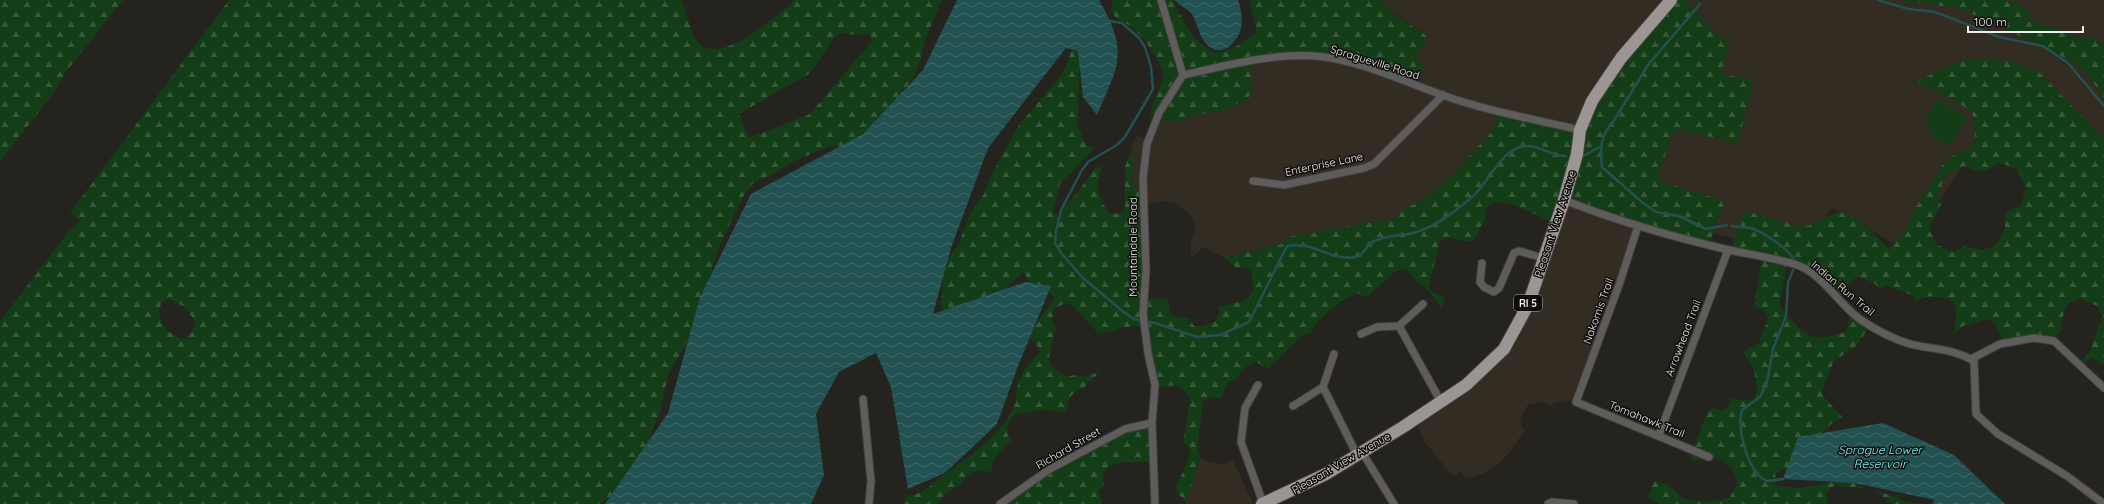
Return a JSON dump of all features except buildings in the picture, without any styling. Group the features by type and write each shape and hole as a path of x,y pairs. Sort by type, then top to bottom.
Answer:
{"main road":[{"name":"Pleasant View Avenue","path":"1263,504 1326,474 1466,386 1504,349 1528,305 1564,200 1577,154 1580,130 1592,101 1605,79 1671,0"}],"street":[{"path":"1161,0 1183,75"},
{"name":"Spragueville Road","path":"1183,75 1215,68 1284,57 1315,56 1351,63 1494,111 1580,130"},
{"name":"Mountaindale Road","path":"1155,504 1152,423 1155,385 1148,353 1143,314 1146,271 1143,178 1147,144 1159,113 1183,75"},
{"name":"Enterprise Lane","path":"1253,181 1284,185 1364,168 1374,164 1409,131 1443,95"},
{"name":"Indian Run Trail","path":"1564,200 1601,215 1638,226 1728,250 1799,266 1817,278 1839,301 1860,319 1882,333 1910,344 1958,352 1971,359"},
{"name":"Nakomis Trail","path":"1576,402 1619,285 1638,226"},
{"name":"Arrowhead Trail","path":"1658,435 1728,250"},
{"path":"1482,263 1480,282 1484,287 1494,292 1499,288 1514,253 1519,251 1543,258"},
{"path":"1361,334 1376,327 1398,326 1423,304"},
{"path":"1398,326 1441,402"},
{"path":"2104,388 2054,341 2034,338 2000,344 1971,359 1974,361 1976,373 1976,414 1998,434 2067,476 2104,504"},
{"path":"1293,406 1323,387 1334,354"},
{"path":"1258,385 1245,408 1242,442 1263,504"},
{"path":"1323,387 1359,453 1394,504"},
{"path":"863,399 871,481 869,504"},
{"name":"Tomahawk Trail","path":"1576,402 1709,457"},
{"name":"Richard Street","path":"1000,504 1050,469 1118,432 1152,423"},
{"path":"1548,504 1552,502 1574,504"}],"shaded area":[{"path":"1381,0 1671,0 1581,134 1501,114 1493,131 1453,175 1422,201 1404,208 1396,218 1288,237 1282,244 1225,258 1204,247 1191,258 1191,243 1196,226 1189,214 1176,203 1164,201 1147,204 1131,180 1133,167 1131,149 1136,136 1148,140 1157,117 1177,123 1190,116 1230,108 1240,101 1248,99 1250,63 1315,56 1423,68 1417,54 1425,43 1424,33 1391,11"},
{"path":"1682,0 2104,0 2104,180 2080,159 1965,161 1907,251 1832,207 1801,254 1638,215"},
{"path":"1562,203 1637,228 1576,399 1555,402 1551,406 1541,401 1535,404 1529,403 1520,419 1521,425 1525,430 1509,453 1498,464 1484,473 1472,477 1466,478 1461,472 1455,476 1449,472 1424,441 1421,432 1414,421 1467,386 1521,319"},
{"path":"1200,458 1206,461 1222,464 1233,460 1253,504 1185,504"}],"green space":[{"path":"0,0 123,0 66,72 55,91 0,162"},
{"path":"229,0 682,0 690,27 697,41 707,48 719,49 748,37 795,0 942,0 927,35 916,73 912,80 901,91 903,94 854,145 828,147 796,160 774,174 753,183 743,197 719,247 691,335 668,375 660,413 650,436 646,461 627,488 598,504 0,504 0,321 66,235 80,220 70,213","holes":["840,33 855,35 869,34 872,41 810,114 749,138 739,114 810,73 835,37","169,299 185,307 195,321 192,332 186,339 180,338 169,332 162,322 160,316 161,303"]},
{"path":"1114,0 1172,0 1189,30 1200,42 1215,53 1237,46 1256,32 1250,0 1381,0 1391,12 1426,35 1425,43 1417,54 1423,68 1417,86 1390,76 1315,56 1250,63 1252,86 1248,100 1240,101 1230,109 1190,116 1177,123 1150,114 1163,79 1161,69 1151,49 1141,36 1129,25 1113,14 1111,7"},
{"path":"1671,0 1686,0 1716,34 1730,41 1721,72 1726,75 1751,79 1751,91 1737,146 1731,142 1678,129 1673,131 1660,171 1659,177 1662,182 1725,201 1709,245 1564,201 1555,223 1519,207 1495,202 1487,207 1484,224 1480,227 1475,240 1467,242 1448,237 1440,241 1429,286 1431,291 1445,298 1441,308 1425,286 1419,284 1408,271 1402,269 1393,273 1367,297 1357,293 1337,305 1318,322 1311,333 1303,335 1268,369 1256,362 1249,365 1242,370 1237,379 1228,382 1221,398 1211,397 1203,401 1197,448 1200,458 1186,503 1175,490 1191,453 1188,446 1183,442 1191,397 1177,385 1155,388 1143,326 1124,327 1112,332 1098,333 1073,306 1065,303 1054,309 1052,321 1057,330 1053,337 1049,358 1052,366 1058,372 1067,377 1075,375 1084,377 1100,372 1087,383 1085,388 1073,394 1068,403 1067,412 1039,410 1014,415 1007,428 1009,437 1012,441 994,459 992,467 993,472 978,471 970,473 961,485 942,497 939,504 904,504 906,497 926,489 994,435 1010,415 1015,404 1020,378 1030,363 1041,351 1031,339 1031,331 1055,298 1047,288 1029,286 1028,279 1023,272 977,317 957,322 941,307 943,278 948,259 958,245 971,212 984,194 991,176 1019,125 1058,79 1066,66 1071,52 1078,45 1082,56 1079,77 1078,127 1086,145 1094,149 1060,184 1053,210 1056,216 1077,193 1095,168 1100,166 1101,172 1098,182 1098,190 1101,198 1109,213 1120,214 1125,208 1125,167 1131,151 1133,167 1131,180 1142,197 1145,299 1168,299 1169,309 1172,315 1178,317 1188,317 1194,326 1199,327 1215,322 1219,314 1219,307 1247,299 1252,290 1251,271 1244,267 1236,268 1225,258 1282,244 1288,237 1396,218 1404,208 1422,201 1453,175 1493,131 1498,114 1581,134 1606,79"},
{"path":"1899,0 2005,0 2010,4 2014,0 2024,9 2031,10 2028,16 2031,21 2084,39 2091,36 2104,46 2104,98 2087,73 2073,62 1997,25 1958,8"},
{"path":"1974,59 2009,61 2040,73 2104,139 2104,365 2091,357 2080,367 2078,365 2089,353 2102,317 2098,306 2079,299 2067,304 2061,322 2063,328 2053,339 2005,343 1994,323 1987,319 1963,326 1954,334 1956,309 1951,301 1945,298 1926,297 1917,302 1912,295 1887,286 1880,289 1873,282 1857,277 1849,284 1838,298 1808,273 1787,264 1780,304 1789,318 1802,331 1809,335 1825,337 1846,331 1851,313 1870,326 1855,347 1834,361 1822,389 1823,396 1843,418 1831,424 1791,467 1775,473 1777,486 1800,488 1837,482 1851,482 1865,488 1834,486 1827,491 1827,504 1659,504 1648,497 1654,482 1659,482 1671,487 1683,499 1701,501 1719,500 1730,497 1738,482 1734,473 1724,462 1710,457 1709,459 1692,461 1691,455 1705,417 1711,408 1721,410 1727,408 1731,398 1748,401 1756,397 1755,373 1743,352 1759,343 1768,320 1766,312 1754,306 1762,258 1732,251 1735,235 1745,211 1802,227 1811,225 1832,214 1843,213 1850,215 1864,225 1890,249 1905,232 1913,212 1942,166 1953,156 1969,148 1975,141 1974,118 1969,109 1914,80 1921,79 1954,63","holes":["2000,163 2017,169 2026,188 2021,205 2005,213 2005,228 1996,245 1983,250 1964,246 1953,252 1937,245 1929,229 1941,204 1937,197 1946,174 1963,166 1982,172"]},
{"path":"1938,99 1968,118 1949,146 1934,136 1928,126 1927,120 1929,114"},
{"path":"1150,424 1152,462 1122,462 1108,467 1103,474 1104,484 1099,491 1102,504 1001,504 1049,470 1121,431"},
{"path":"1874,491 1907,502 1919,504 1894,504"}],"water":[{"path":"957,0 1099,0 1114,33 1117,46 1118,58 1115,70 1097,115 1083,97 1078,51 1066,48 988,148 951,248 933,314 1025,282 1051,286 1018,366 997,424 945,473 908,489 891,387 876,353 839,372 816,414 824,475 811,504 605,504 668,413 700,297 751,194 863,134 923,70"},
{"path":"1174,0 1238,0 1242,18 1238,36 1227,48 1222,50 1214,49 1204,41 1194,19 1187,9"},
{"name":"Sprague Lower Reservoir","path":"1883,423 1954,455 2005,504 1932,504 1935,500 1855,483 1783,479 1798,437"}],"waterway":[{"path":"1878,0 1908,9 1935,12 1999,37 2043,46 2068,63 2104,106"},
{"path":"1700,4 1648,65 1609,127 1602,143 1602,167 1643,203 1656,212 1679,216 1706,229 1727,225"},
{"path":"1109,21 1122,23 1139,38 1145,47 1151,67 1153,89 1125,137 1117,145 1088,162 1082,170 1061,210 1055,243 1061,253 1083,278 1134,319 1155,323 1197,337 1220,335 1249,322 1287,246 1305,246 1339,257 1357,257 1362,254 1369,244 1374,241 1421,231 1459,208 1478,191 1505,156 1520,147 1532,146 1554,154 1566,156"},
{"path":"1583,156 1600,147"},
{"path":"1732,226 1751,228 1762,233 1788,252 1795,262"},
{"path":"1783,479 1767,481 1754,469 1749,460 1742,439 1741,418 1742,410 1760,397 1767,382 1773,349 1786,316 1788,283 1793,270"}]}
